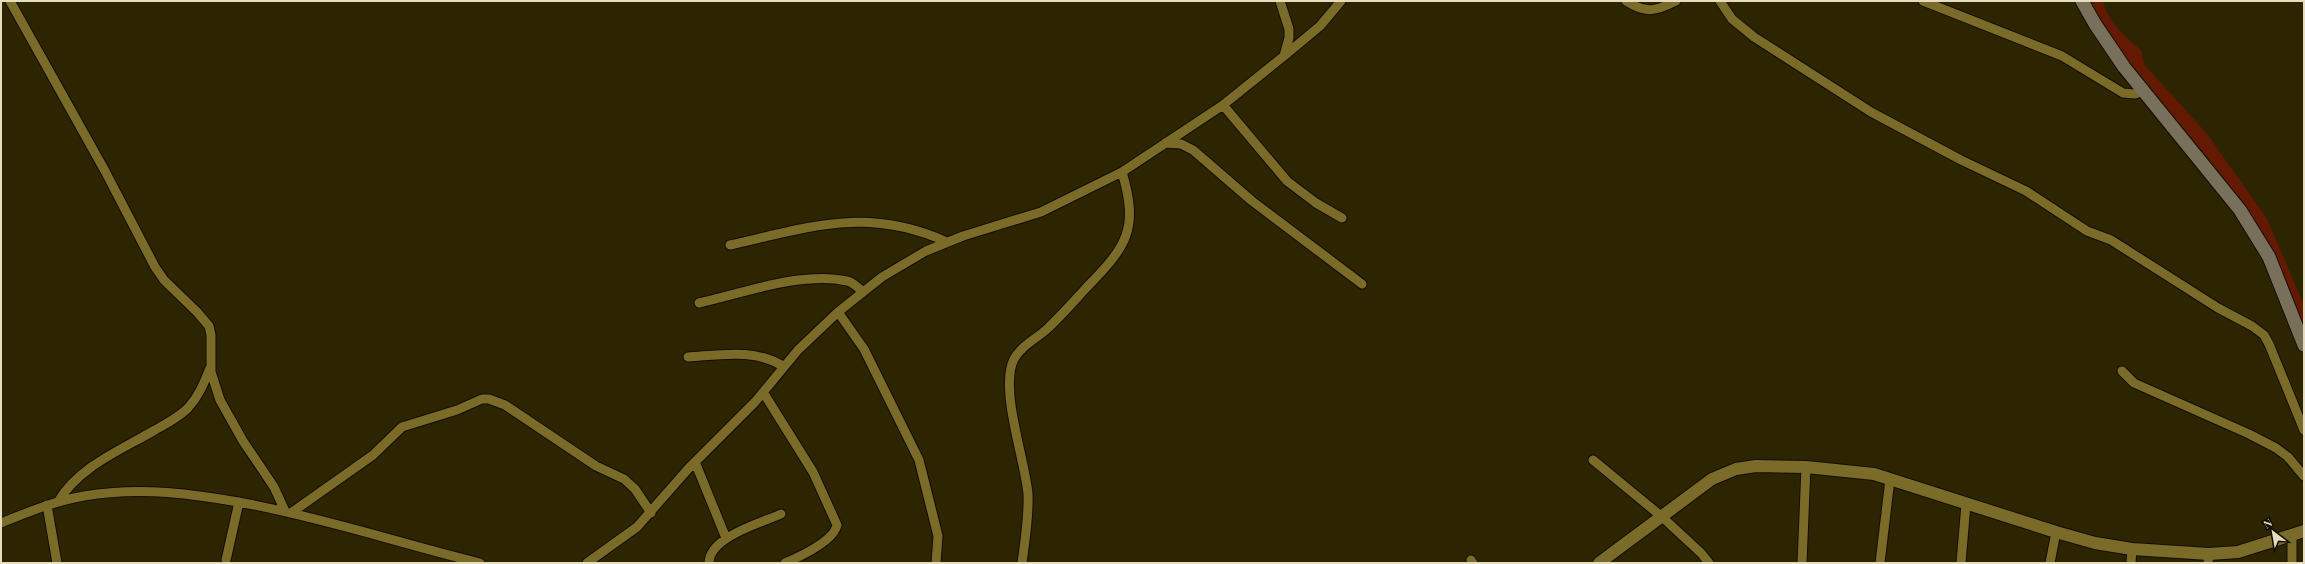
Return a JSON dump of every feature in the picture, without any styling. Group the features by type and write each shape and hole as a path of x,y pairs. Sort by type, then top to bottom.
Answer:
{"main road":[{"path":"2082,1 2095,24 2143,91 2222,187 2255,234 2280,280 2304,345"}],"street":[{"path":"10,1 104,171 152,263 164,280 198,312 209,326 211,335 210,366 220,400 243,441 274,487 288,512"},
{"path":"1280,1 1289,29 1289,38 1284,56"},
{"path":"587,563 624,537 651,513 696,462 738,420 798,350 862,291 914,258 947,242 1041,212 1122,172 1223,105 1320,26 1341,1"},
{"path":"1626,1 1640,10 1663,8 1676,1"},
{"path":"1720,1 1732,19 1754,38 1871,112 1961,160 2026,191 2087,231 2111,240 2218,308 2252,326 2264,335 2269,344 2304,430"},
{"path":"1923,1 2062,56 2123,93 2135,94 2143,91"},
{"path":"1223,105 1287,181 1316,203 1342,218"},
{"path":"1165,143 1187,146 1193,150 1252,201 1362,284"},
{"path":"1022,563 1028,510 1028,492 1010,388 1011,369 1014,360 1023,346 1050,326 1119,252 1128,230 1130,217 1129,196 1122,172"},
{"path":"730,245 810,227 866,221 916,229 947,242"},
{"path":"699,304 782,283 814,280 847,281 862,291"},
{"path":"838,312 864,349 919,460 938,536 936,563"},
{"path":"688,357 751,355 769,358 784,367"},
{"path":"58,502 66,488 74,480 111,455 174,419 187,408 199,394 210,366"},
{"path":"2122,370 2134,383 2249,434 2276,448 2288,457 2304,476"},
{"path":"763,392 813,472 837,525 836,529 827,539 804,554 785,563"},
{"path":"288,512 373,455 402,426 457,410 482,399 489,399 505,405 596,466 624,479 635,489 651,513"},
{"path":"1593,460 1661,516 1701,553 1709,563"},
{"path":"696,462 726,538"},
{"path":"1599,563 1698,487 1712,479 1736,469 1772,466 1806,467 1860,472 1890,479 1966,504 2095,543 2208,559 2248,550 2304,531"},
{"path":"1802,563 1806,467"},
{"path":"1880,563 1890,479"},
{"path":"1,523 47,505 106,494 149,491 192,494 288,512 480,563"},
{"path":"226,560 239,502"},
{"path":"1961,563 1966,504"},
{"path":"47,505 57,563"},
{"path":"709,563 710,556 716,547 726,538 781,514"},
{"path":"2050,563 2056,532"},
{"path":"2292,536 2292,563"},
{"path":"2131,563 2132,549"}],"shaded area":[{"path":"2082,1 2103,1 2105,8 2113,22 2129,40 2141,50 2144,64 2208,135 2267,219 2304,305 2304,345 2269,257"}]}
